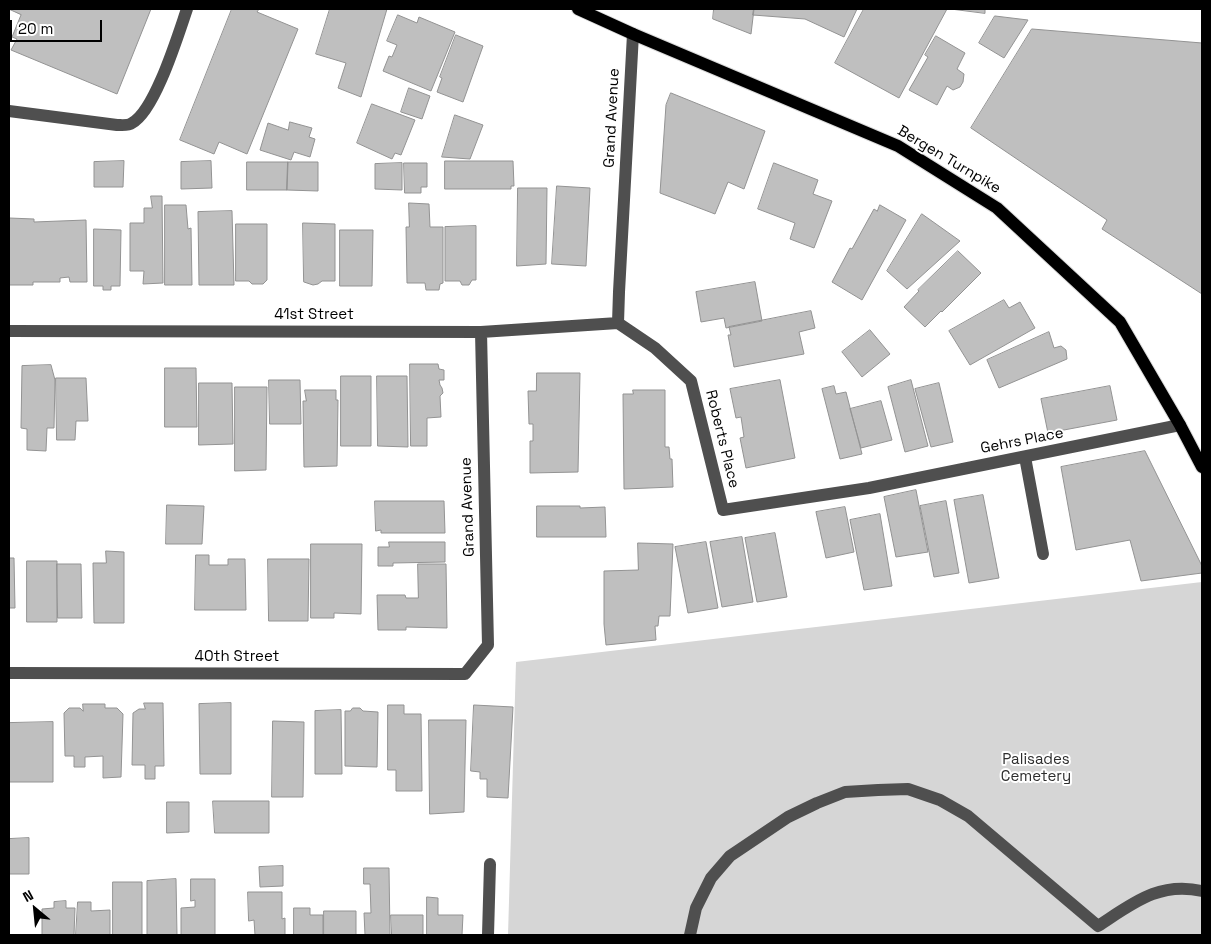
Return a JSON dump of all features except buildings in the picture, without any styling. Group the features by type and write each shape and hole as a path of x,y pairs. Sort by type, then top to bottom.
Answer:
{"main road":[{"name":"Bergen Turnpike","path":"578,9 898,146 997,208 1120,322 1180,425 1202,467"}],"street":[{"path":"9,110 117,125 131,124 142,115 153,99 188,9"},
{"name":"Grand Avenue","path":"618,323 633,34"},
{"name":"41st Street","path":"9,331 481,332 618,323"},
{"name":"Roberts Place","path":"618,323 655,348 691,381 723,510 870,488"},
{"name":"Grand Avenue","path":"465,674 488,645 481,332"},
{"name":"Gehrs Place","path":"870,488 1180,425"},
{"path":"1025,457 1043,554"},
{"name":"40th Street","path":"9,673 465,674"},
{"path":"690,935 696,908 711,878 730,856 788,818 817,803 845,792 908,789 940,800 968,816 1102,931 1138,900 1168,888 1193,888 1202,891"},
{"path":"488,935 490,864"}],"green space":[{"name":"Palisades Cemetery","path":"1202,582 1202,935 508,935 516,662"}]}
